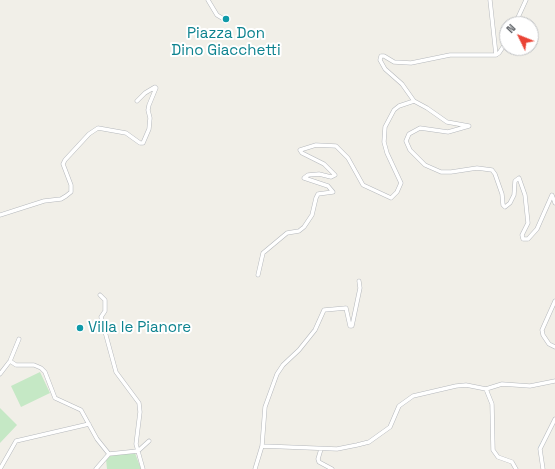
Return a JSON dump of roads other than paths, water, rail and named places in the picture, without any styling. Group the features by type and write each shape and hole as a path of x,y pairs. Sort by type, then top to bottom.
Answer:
{"street":[{"path":"208,0 222,18"},
{"path":"490,0 496,55"},
{"path":"519,16 526,0"},
{"path":"499,53 496,55 450,55 411,63 394,62 384,56 381,56 380,60 385,69 402,84 414,101 428,108 447,122 469,126 448,132 420,128 409,134 406,141 410,150 425,165 441,172 477,168 492,170 495,174 502,194 503,205 505,207 512,199 515,181 519,178 525,195 528,223 522,235 523,239 528,239 537,229 552,195 555,203"},
{"path":"0,215 44,201 61,199 71,192 72,185 63,164 90,134 98,128 126,133 140,143 143,142 149,129 150,118 148,105 156,88 155,87 145,93 137,101"},
{"path":"258,275 263,253 287,233 299,231 304,227 312,214 318,194 329,194 332,192 328,186 304,178 308,175 319,174 331,177 335,175 324,164 302,153 300,150 316,145 336,146 348,158 363,185 391,198 397,192 401,183 386,152 384,142 385,127 394,110 399,106 414,101"},
{"path":"255,469 262,446 265,407 277,374 283,365 299,350 315,330 324,310 346,308 350,326 352,326 360,288 359,281"},
{"path":"100,295 105,300 105,311 101,317 116,372 139,404 140,412 136,444 143,469"},
{"path":"555,301 542,330 543,335 549,344 555,347"},
{"path":"0,374 10,361 19,339"},
{"path":"10,361 16,365 34,366 40,368 44,372 55,398 81,410 109,454"},
{"path":"262,446 337,449 369,442 390,427 400,406 413,396 456,386 466,385 486,389 502,384 537,386 555,381"},
{"path":"486,389 492,404 493,450 498,457 512,462 516,469"},
{"path":"543,469 540,449 555,419"},
{"path":"0,469 14,443 20,439 89,424"},
{"path":"96,469 109,454 138,451 149,441"},
{"path":"321,449 318,458 319,462 332,469"},
{"path":"2,464 5,469"}],"waterway":[{"path":"539,447 544,438"}],"place":[{"name":"Piazza Don Dino Giacchetti","path":"226,19"},
{"name":"Villa le Pianore","path":"80,328"}]}
